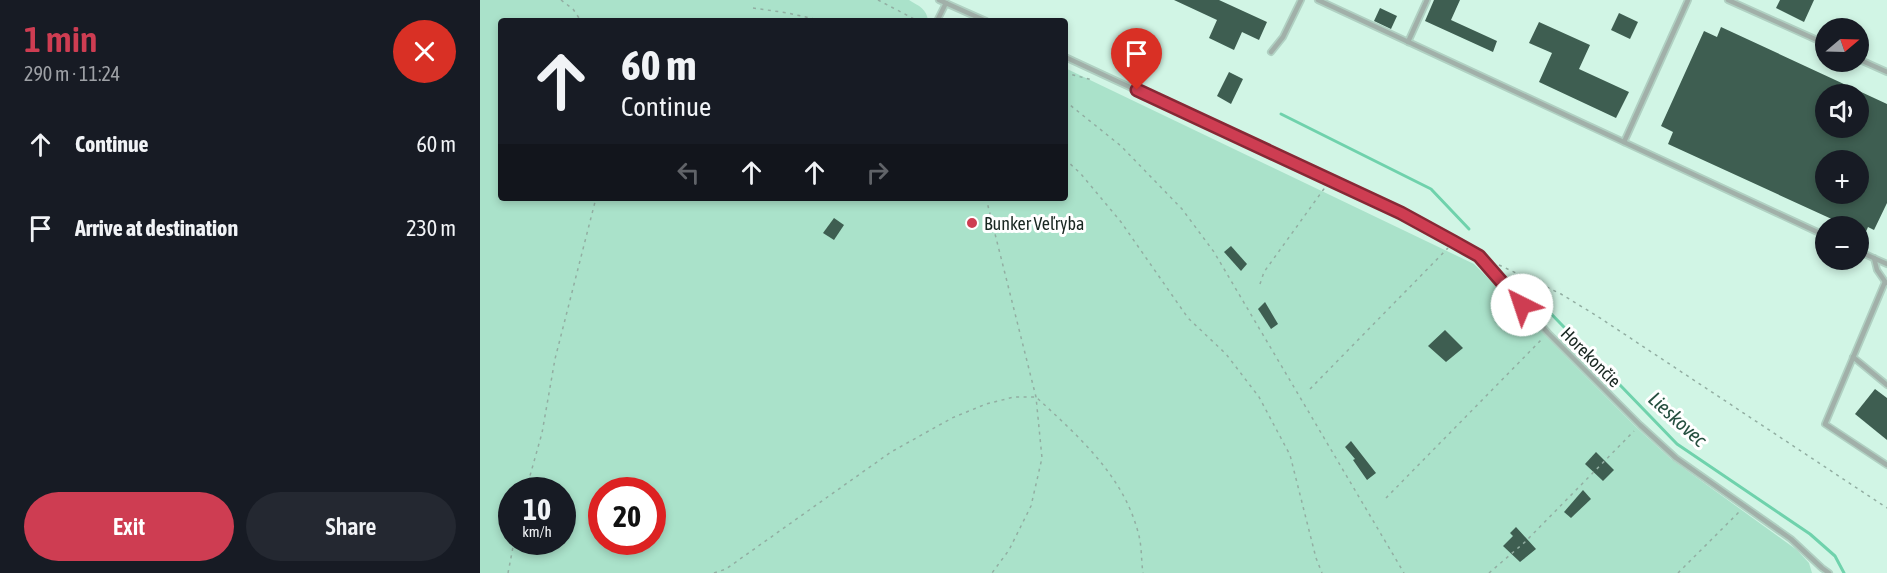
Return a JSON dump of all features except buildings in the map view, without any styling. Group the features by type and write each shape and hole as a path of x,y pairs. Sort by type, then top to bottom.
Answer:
{"lane":[{"path":"939,0 979,18"},
{"path":"1271,52 1283,37 1301,0"},
{"path":"1318,0 1815,231"},
{"path":"1408,42 1427,0"},
{"path":"1624,142 1688,0"},
{"path":"1728,0 1815,39"},
{"path":"938,18 946,3"},
{"name":"Horekončie","path":"1068,58 1401,213 1479,256 1559,345 1676,458 1791,539 1829,573"},
{"path":"1869,64 1887,72"},
{"path":"1869,256 1885,263 1887,255"},
{"path":"1874,258 1877,270 1886,283 1825,424 1887,465"},
{"path":"1853,357 1887,385"}],"path":[{"path":"561,0 573,9 578,18"},
{"path":"878,0 912,18"},
{"path":"753,8 810,18"},
{"path":"1068,103 1121,146 1182,209 1214,252 1404,573"},
{"path":"1068,162 1121,222 1188,318 1226,354 1259,398 1290,455 1316,558 1322,573"},
{"path":"1260,284 1264,272 1330,180"},
{"path":"530,477 542,433 555,359 595,201"},
{"path":"987,201 1036,397 1042,458 1031,506 1009,550 992,573"},
{"path":"1310,389 1444,252"},
{"path":"1497,264 1561,294 1596,315 1887,508"},
{"name":"Horekončie","path":"1386,498 1544,337"},
{"path":"714,573 726,569 891,452 952,418 986,404 1014,397 1036,397 1089,446 1122,492 1138,532 1143,573"},
{"path":"1489,573 1526,542 1634,431"},
{"path":"1678,573 1738,513"},
{"path":"508,573 511,555"}],"green space":[{"path":"480,0 909,0 919,6 927,18 498,18 498,201 1068,201 1068,69 1474,264 1637,428 1671,459 1797,550 1809,563 1812,573 480,573"}],"waterway":[{"name":"Lieskovec","path":"1281,114 1431,189 1469,229"},
{"name":"Lieskovec","path":"1532,294 1677,444 1810,534 1835,556 1844,573"}],"place":[{"name":"Bunker Veľryba","path":"972,223"}],"route":[{"path":"1137,90 1401,213 1454,242 1479,256 1522,305"}]}
